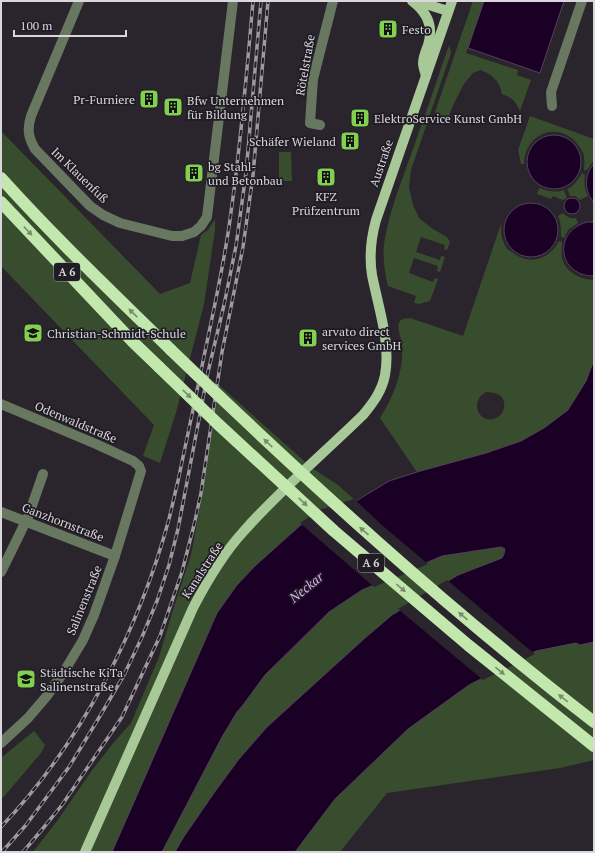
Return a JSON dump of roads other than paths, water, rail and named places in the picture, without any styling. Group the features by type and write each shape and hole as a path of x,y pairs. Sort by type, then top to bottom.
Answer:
{"highway":[{"name":"A 6","path":"1,178 73,254 171,350 351,519 478,628 594,722"},
{"name":"A 6","path":"1,202 128,336 218,424 334,532 468,645 594,746"}],"main road":[{"path":"412,1 424,13 430,23 430,38 423,62 426,76"},
{"path":"416,1 450,4"},
{"name":"Austraße","path":"385,339 372,273 372,237 376,220 450,4"},
{"name":"Kanalstraße","path":"85,852 189,615 204,586 242,533 272,501 363,415 373,403 385,375 385,339"}],"street":[{"name":"Im Klauenfuß","path":"79,1 31,116 28,125 31,142 35,149 90,206 103,215 120,223 172,236 182,236 194,232 202,226 207,218 233,1"},
{"name":"Rötelstraße","path":"320,125 310,123 313,79 333,1"},
{"path":"552,106 551,92 582,1"},
{"name":"Odenwaldstraße","path":"1,404 96,444 133,461 139,466"},
{"name":"Salinenstraße","path":"1,743 28,718 46,697 65,670 83,640 94,615 115,556 141,471 139,466"},
{"path":"1,572 26,522 44,474"},
{"name":"Ganzhornstraße","path":"1,512 115,556"}],"water":[{"path":"484,1 564,1 540,73 468,48"},
{"path":"549,135 559,135 569,139 577,147 581,157 581,167 577,177 569,185 559,189 549,189 539,185 531,177 527,167 527,157 531,147 539,139"},
{"path":"594,164 594,202 588,193 586,183 588,173"},
{"path":"569,198 575,198 580,203 578,212 575,214 569,214 564,209 564,203"},
{"path":"526,203 536,203 546,207 554,215 558,225 558,235 554,245 546,253 536,257 526,257 516,253 508,245 504,235 504,225 508,215 516,207"},
{"path":"587,222 594,222 594,276 582,274 573,269 567,262 564,253 564,243 568,235 576,227"},
{"name":"Neckar","path":"594,360 594,642 580,645 576,643 536,651 469,685 408,729 335,799 295,852 175,852 183,838 239,759 267,727 392,615 458,575 502,558 505,549 501,547 442,556 362,590 329,612 265,675 237,712 222,737 162,852 112,852 217,613 237,585 256,565 303,523 320,512 356,501 389,481 486,453 521,441 544,428 568,410 586,381"}],"railway":[{"path":"1,827 30,794 57,759 104,683 124,643 141,602 169,519 225,255 241,133 253,1"},
{"path":"2,852 26,825 69,767 124,675 157,601 169,565 178,529 208,372 236,246 246,173 261,1"},
{"path":"23,852 62,805 122,717 160,636 182,572 201,493 222,352 243,247 253,175 268,1"}],"place":[{"name":"Festo","path":"388,29"},
{"name":"Pr-Furniere","path":"149,99"},
{"name":"Bfw Unternehmen für Bildung","path":"173,107"},
{"name":"ElektroService Kunst GmbH","path":"360,118"},
{"name":"Schäfer Wieland","path":"350,141"},
{"name":"bg Stahl- und Betonbau","path":"194,173"},
{"name":"KFZ Prüfzentrum","path":"326,177"},
{"name":"Christian-Schmidt-Schule","path":"33,333"},
{"name":"arvato direct services GmbH","path":"308,338"},
{"name":"Städtische KiTa Salinenstraße","path":"26,679"}]}
